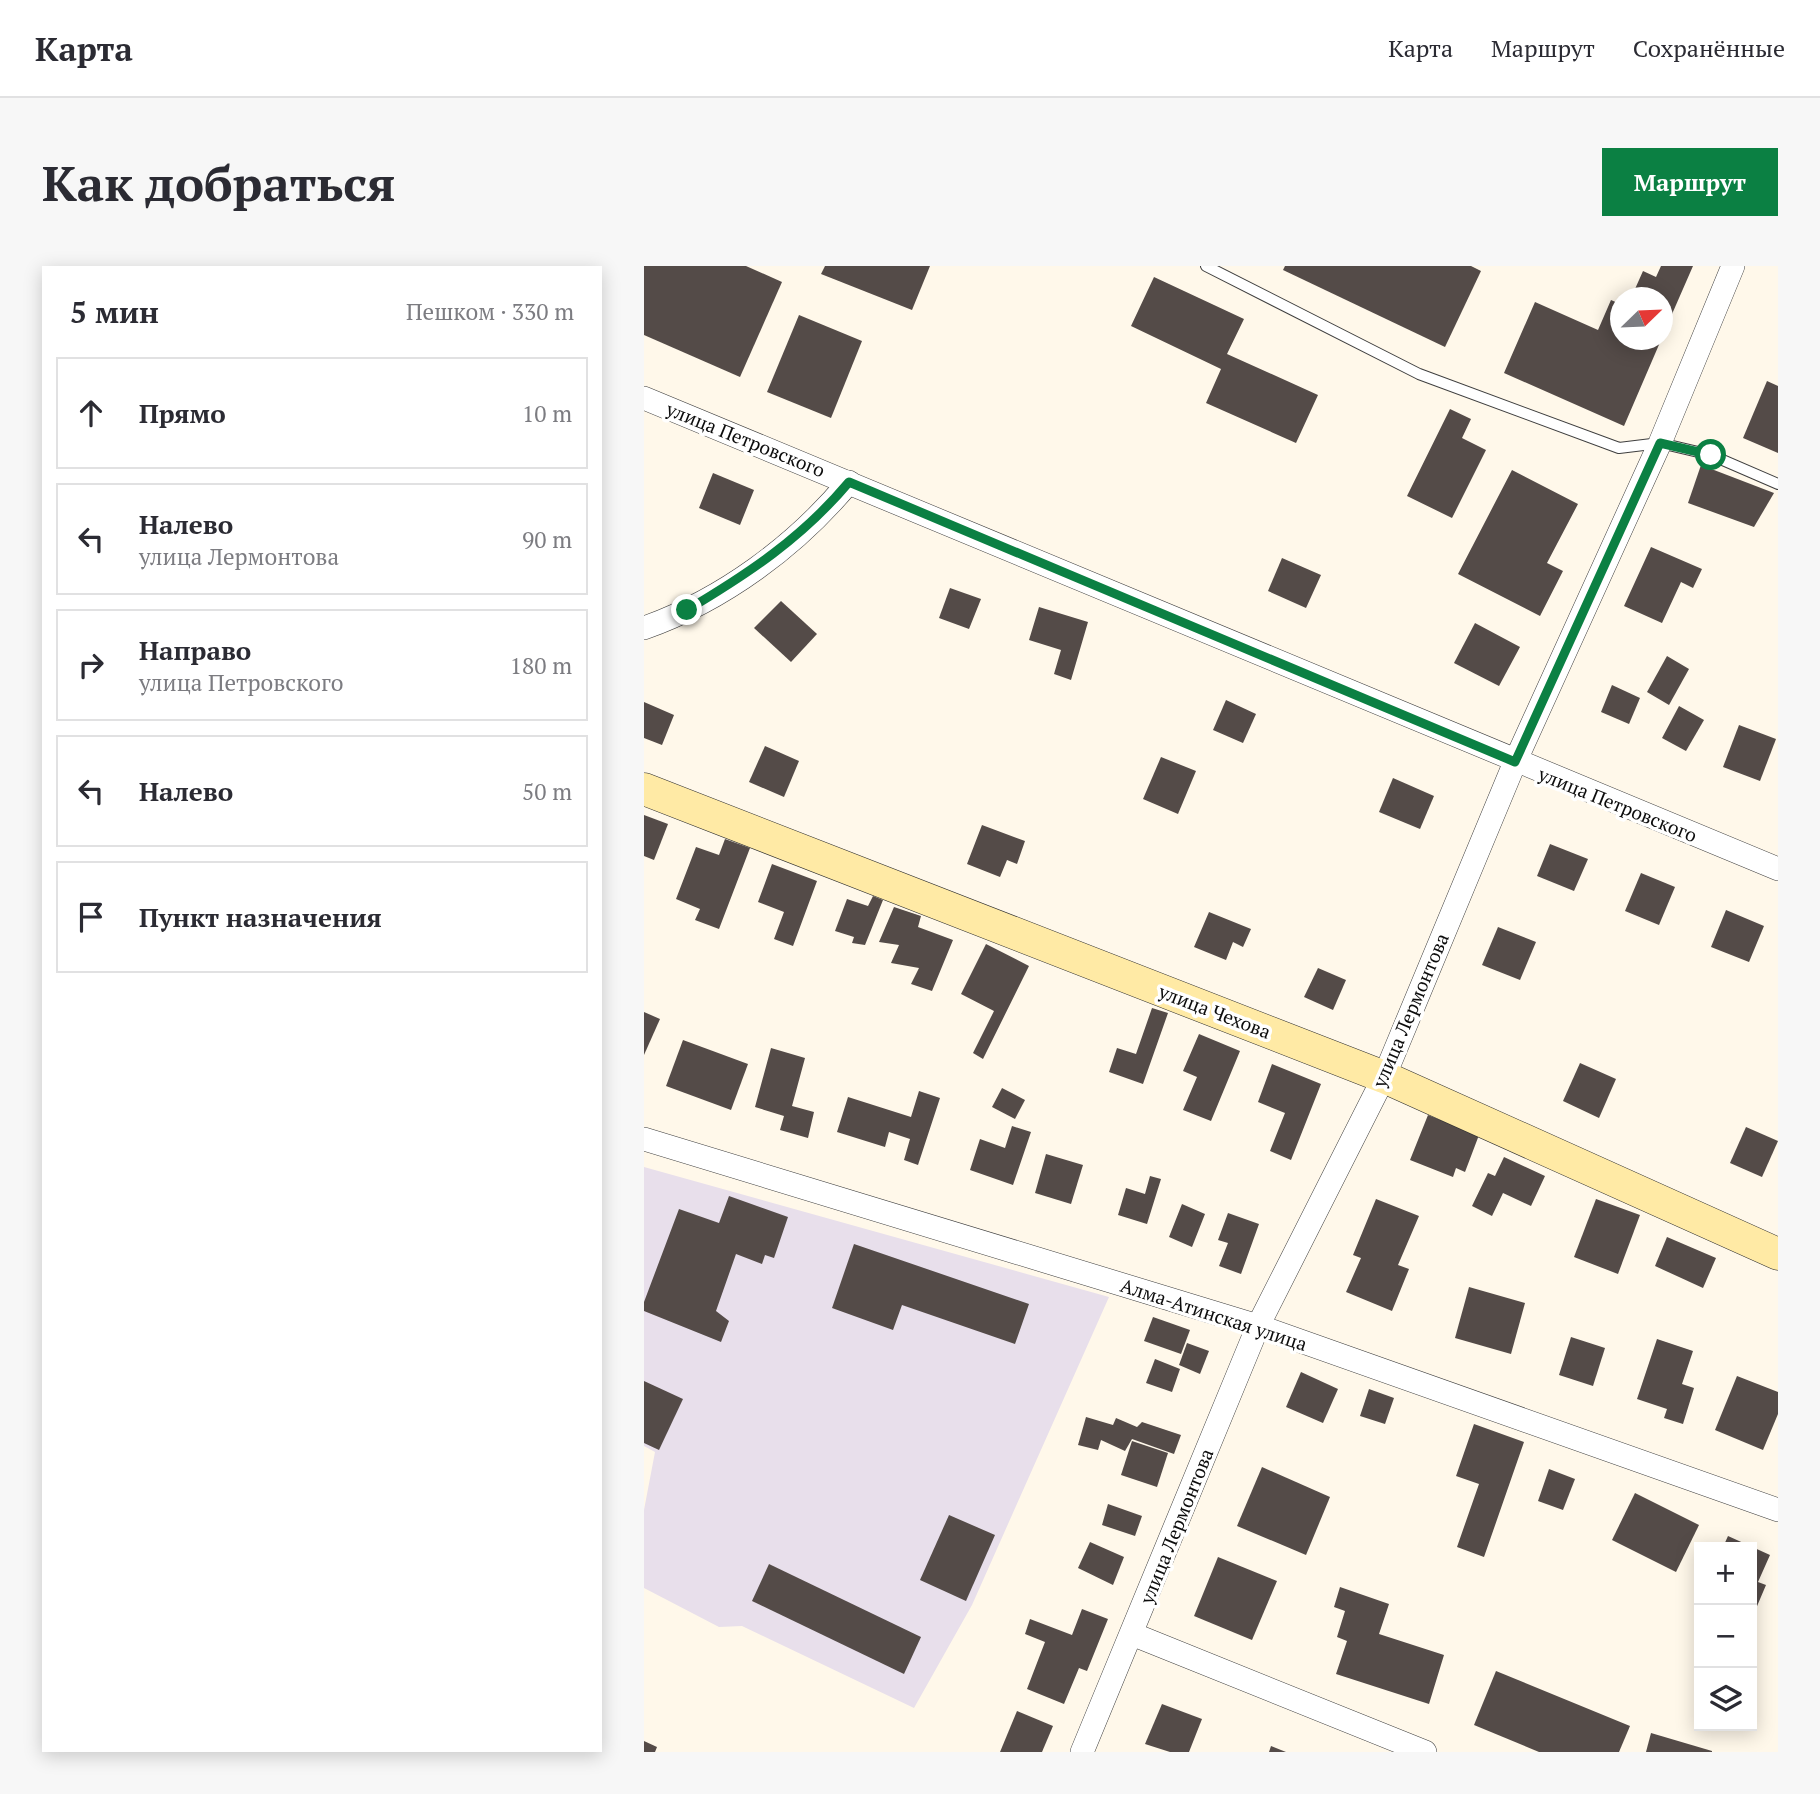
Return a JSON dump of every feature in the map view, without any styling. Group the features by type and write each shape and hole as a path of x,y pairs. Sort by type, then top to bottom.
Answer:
{"street":[{"name":"улица Лермонтова","path":"1082,1752 1258,1326 1384,1077 1515,762 1660,443 1733,266"},
{"name":"улица Петровского","path":"644,398 1778,869"},
{"path":"644,628 687,610 758,567 821,516 849,482"},
{"name":"улица Чехова","path":"644,789 1384,1077 1778,1254"},
{"name":"Алма-Атинская улица","path":"644,1139 1258,1326 1778,1510"},
{"path":"1132,1634 1425,1752"}],"lane":[{"path":"1206,266 1419,374 1619,448 1660,443 1711,455 1778,484"}],"shaded area":[{"path":"644,1167 1109,1297 972,1605 914,1708 742,1626 719,1627 644,1588 644,1510 655,1452 644,1446"}],"building":[{"path":"644,266 746,266 782,282 740,377 644,335"},
{"path":"825,266 930,266 912,310 821,274"},
{"path":"1285,266 1471,266 1481,271 1445,347 1283,270"},
{"path":"1661,266 1693,266 1673,312 1673,287 1636,287 1643,271 1656,277"},
{"path":"1154,277 1244,319 1227,354 1318,395 1296,443 1206,403 1221,369 1131,326"},
{"path":"1535,302 1598,330 1610,302 1610,350 1657,350 1624,426 1504,373"},
{"path":"799,315 862,341 831,418 767,392"},
{"path":"1767,381 1778,386 1778,453 1743,438"},
{"path":"1450,409 1471,419 1462,438 1486,450 1452,518 1407,496"},
{"path":"1701,465 1774,493 1754,527 1688,503"},
{"path":"1512,470 1578,504 1547,563 1563,571 1540,616 1458,574"},
{"path":"713,473 754,490 740,525 699,508"},
{"path":"1651,547 1702,569 1693,588 1681,582 1662,623 1624,606"},
{"path":"1282,558 1321,575 1306,608 1268,591"},
{"path":"950,588 981,599 969,629 939,618"},
{"path":"781,601 817,634 791,662 754,628"},
{"path":"1039,607 1088,622 1071,680 1054,674 1061,650 1029,640"},
{"path":"1475,623 1520,647 1499,686 1454,663"},
{"path":"1667,656 1689,669 1669,705 1647,692"},
{"path":"1612,685 1640,698 1629,724 1601,712"},
{"path":"1226,700 1256,714 1243,743 1213,730"},
{"path":"644,702 674,715 662,745 644,738"},
{"path":"1679,706 1704,720 1686,751 1662,738"},
{"path":"1739,725 1776,739 1760,781 1723,767"},
{"path":"765,746 799,761 784,797 749,782"},
{"path":"1161,757 1196,771 1178,814 1143,799"},
{"path":"1393,778 1434,796 1420,829 1379,812"},
{"path":"644,815 668,824 654,860 644,856"},
{"path":"982,825 1025,841 1017,864 1007,860 1000,877 967,864"},
{"path":"725,839 750,848 719,929 695,920 700,909 676,899 696,847 719,855"},
{"path":"1550,844 1588,859 1574,891 1537,876"},
{"path":"772,864 817,881 793,946 774,939 784,912 758,902"},
{"path":"1641,873 1675,887 1659,925 1625,911"},
{"path":"873,896 883,900 865,945 852,943 854,937 835,931 847,899 868,906"},
{"path":"894,907 921,916 918,927 953,940 932,991 911,984 919,968 891,963 899,945 879,942"},
{"path":"1726,910 1764,926 1749,962 1711,947"},
{"path":"1209,912 1251,929 1243,947 1233,942 1226,960 1194,947"},
{"path":"1498,927 1536,942 1520,980 1482,965"},
{"path":"986,944 1029,966 983,1059 973,1053 994,1011 961,994"},
{"path":"1318,968 1346,980 1333,1010 1304,997"},
{"path":"1152,1008 1168,1013 1143,1084 1109,1072 1117,1048 1136,1054"},
{"path":"644,1012 660,1019 644,1055"},
{"path":"1199,1034 1240,1051 1211,1121 1183,1110 1197,1077 1183,1071"},
{"path":"683,1040 748,1064 731,1110 666,1086"},
{"path":"771,1048 805,1058 792,1106 814,1112 808,1138 780,1130 784,1116 755,1107"},
{"path":"1580,1063 1616,1079 1599,1118 1563,1101"},
{"path":"1272,1064 1321,1084 1291,1160 1270,1151 1285,1113 1258,1102"},
{"path":"1002,1088 1025,1100 1015,1119 992,1107"},
{"path":"919,1091 940,1098 918,1165 904,1160 910,1139 889,1132 885,1147 837,1132 848,1097 911,1117"},
{"path":"1428,1115 1479,1135 1465,1172 1456,1168 1453,1177 1410,1160"},
{"path":"1012,1126 1031,1132 1013,1185 970,1170 980,1139 1005,1148"},
{"path":"1746,1127 1778,1141 1762,1177 1730,1163"},
{"path":"1046,1154 1083,1165 1071,1204 1035,1193"},
{"path":"1504,1157 1545,1176 1531,1206 1503,1193 1492,1216 1472,1206 1488,1173 1495,1176"},
{"path":"1150,1176 1161,1179 1147,1224 1118,1215 1126,1188 1145,1194"},
{"path":"729,1196 788,1217 774,1258 765,1255 762,1264 736,1254 716,1311 729,1321 721,1342 644,1311 644,1302 679,1209 719,1223"},
{"path":"1376,1199 1419,1216 1398,1265 1409,1269 1392,1311 1346,1292 1361,1258 1353,1255"},
{"path":"1596,1199 1640,1215 1618,1274 1574,1257"},
{"path":"1182,1204 1205,1214 1192,1247 1169,1237"},
{"path":"1228,1213 1259,1224 1241,1274 1219,1266 1228,1243 1218,1240"},
{"path":"1667,1237 1716,1258 1703,1288 1655,1266"},
{"path":"854,1244 1029,1304 1015,1344 902,1305 893,1330 832,1308"},
{"path":"1469,1287 1525,1303 1511,1354 1455,1338"},
{"path":"1153,1317 1190,1330 1181,1354 1144,1341"},
{"path":"1571,1337 1605,1348 1593,1386 1559,1375"},
{"path":"1657,1339 1693,1351 1682,1384 1694,1388 1683,1424 1664,1418 1667,1409 1637,1399"},
{"path":"1187,1343 1209,1351 1200,1374 1179,1365"},
{"path":"1155,1359 1180,1369 1172,1392 1146,1383"},
{"path":"1301,1372 1338,1389 1323,1423 1286,1407"},
{"path":"1737,1376 1778,1392 1778,1414 1763,1450 1715,1430"},
{"path":"644,1381 683,1399 659,1450 644,1443"},
{"path":"1369,1389 1394,1398 1385,1424 1360,1416"},
{"path":"1086,1417 1113,1425 1116,1418 1137,1427 1142,1422 1181,1435 1174,1454 1132,1439 1125,1451 1101,1440 1098,1450 1078,1445"},
{"path":"1474,1424 1524,1442 1484,1557 1457,1547 1479,1484 1456,1476"},
{"path":"1132,1441 1168,1453 1157,1487 1121,1475"},
{"path":"1262,1467 1330,1497 1306,1555 1237,1526"},
{"path":"1549,1469 1575,1479 1563,1510 1538,1501"},
{"path":"1635,1493 1699,1525 1676,1572 1612,1540"},
{"path":"1108,1504 1142,1516 1135,1536 1102,1525"},
{"path":"949,1515 995,1535 966,1601 920,1580"},
{"path":"1728,1536 1741,1542 1725,1542"},
{"path":"1090,1542 1124,1557 1113,1585 1078,1568"},
{"path":"1757,1549 1770,1555 1758,1582 1766,1585 1757,1606"},
{"path":"1218,1557 1277,1581 1252,1640 1194,1616"},
{"path":"769,1564 921,1637 904,1674 752,1601"},
{"path":"1340,1587 1389,1604 1379,1634 1444,1655 1429,1704 1336,1674 1347,1641 1337,1637 1345,1611 1334,1607"},
{"path":"1082,1609 1108,1619 1087,1671 1079,1668 1064,1704 1027,1689 1045,1642 1025,1634 1030,1619 1072,1635"},
{"path":"1496,1671 1630,1726 1619,1752 1539,1752 1474,1725"},
{"path":"1162,1704 1202,1719 1189,1752 1170,1752 1145,1744"},
{"path":"1017,1711 1053,1726 1042,1752 1000,1752"},
{"path":"1651,1733 1712,1751 1712,1752 1646,1752"},
{"path":"644,1741 657,1747 655,1752 644,1752"},
{"path":"1271,1746 1286,1752 1269,1752"}],"route":[{"path":"687,610 758,567 821,516 849,482 1515,762 1660,443 1711,455"}]}
